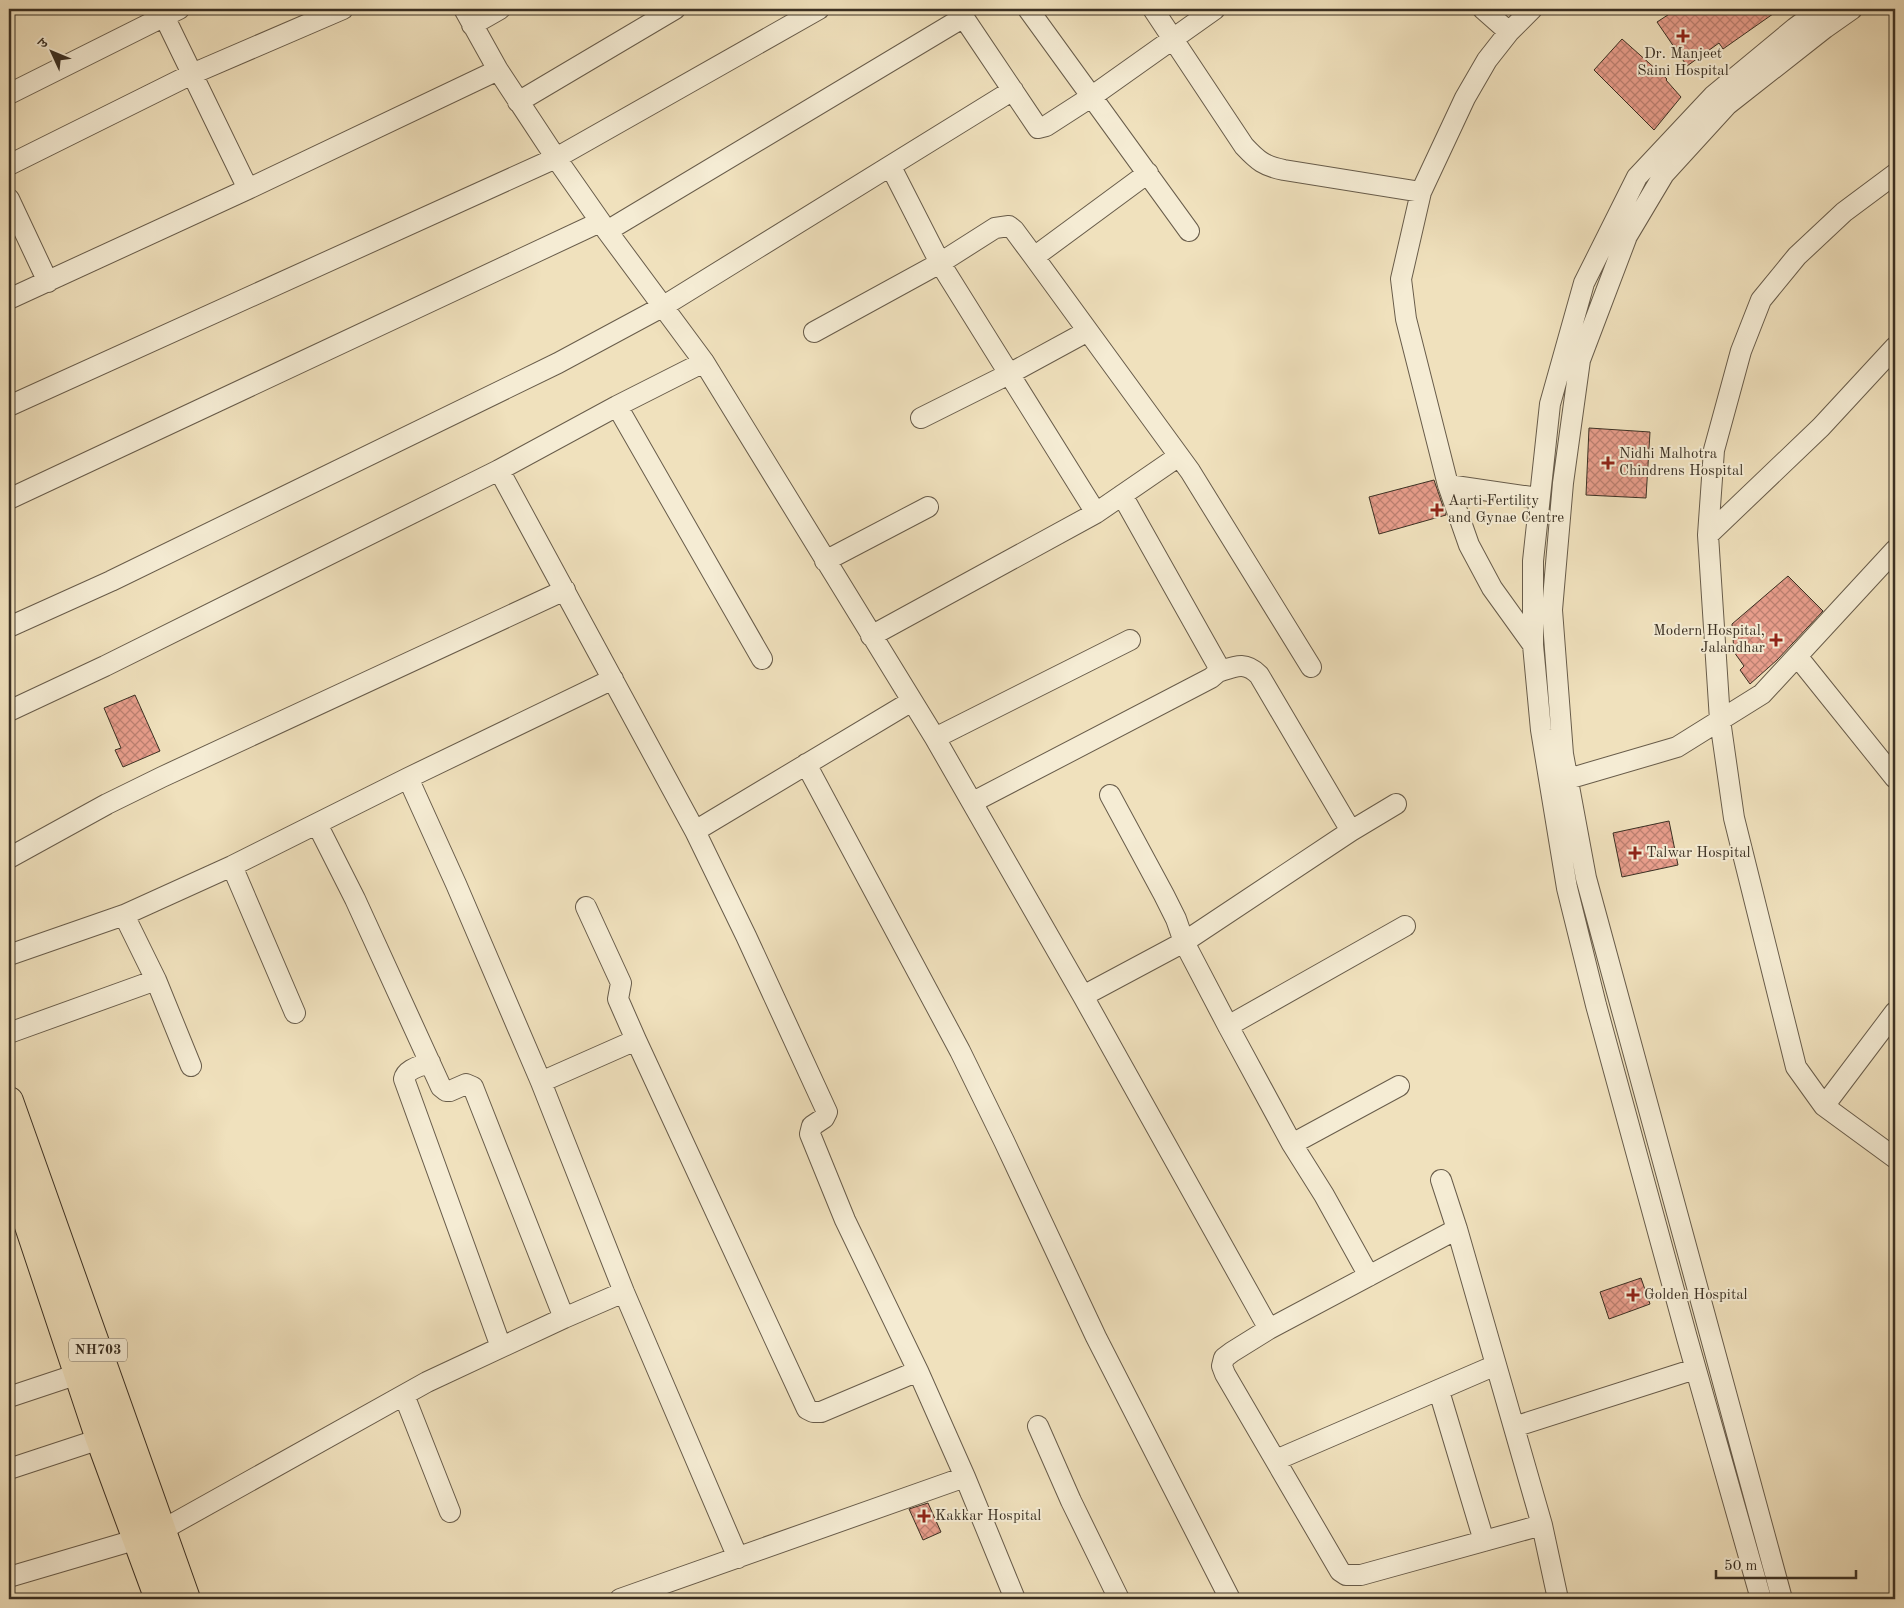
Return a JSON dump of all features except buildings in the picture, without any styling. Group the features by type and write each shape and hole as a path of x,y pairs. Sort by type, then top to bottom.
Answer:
{"highway":[{"name":"NH703","path":"9,1101 150,1535 159,1599"},
{"name":"NH703","path":"9,1166 100,1439 186,1599"}],"street":[{"path":"9,165 192,74 343,9"},
{"path":"500,9 468,17 498,70 556,158 603,226 704,362 935,738 1269,1329"},
{"path":"518,102 675,9"},
{"path":"9,406 556,158 818,9"},
{"path":"1028,9 1189,231"},
{"path":"1153,9 1244,146 1257,160 1268,166 1284,170 1421,192"},
{"path":"9,499 603,226 961,13 1014,90 1031,121 1038,128 1046,126 1091,97 1215,9"},
{"path":"1483,9 1509,32"},
{"path":"1532,9 1509,32 1487,60 1465,98 1421,192 1401,279 1406,319 1448,485 1473,553 1492,588 1533,645"},
{"path":"1761,1599 1596,1005 1567,888 1542,739 1533,645 1533,561 1538,498 1550,404 1584,283 1637,177 1713,96 1795,28 1822,9"},
{"path":"1782,1599 1586,878 1563,754 1552,610 1563,483 1580,360 1627,236 1664,174 1727,104 1852,9"},
{"path":"9,94 172,12 192,74 248,189"},
{"path":"9,299 248,189 498,70"},
{"path":"9,627 120,576 558,363 662,307 1014,90"},
{"path":"890,167 940,263 1096,513"},
{"path":"1034,257 1148,174"},
{"path":"1895,174 1844,212 1797,256 1761,300 1741,351 1714,450 1708,535 1720,720 1734,818 1796,1067 1824,1106 1895,1158"},
{"path":"9,200 48,282"},
{"path":"814,332 940,263 995,228 1008,226 1014,230 1179,456 1311,667"},
{"path":"921,418 1009,374 1088,331"},
{"path":"1708,535 1821,427 1895,347"},
{"path":"9,711 105,666 499,470 617,406 704,362"},
{"path":"617,406 762,660"},
{"path":"871,636 1096,513 1179,456"},
{"path":"499,470 695,832 750,945 826,1112 824,1118 812,1126 810,1134 845,1220 918,1371 965,1477 1015,1599"},
{"path":"1448,485 1538,498"},
{"path":"1122,495 1217,664 1218,672"},
{"path":"825,561 928,507"},
{"path":"1568,779 1676,747 1762,694 1895,550"},
{"path":"9,858 107,804 162,777 565,590"},
{"path":"935,738 1130,640"},
{"path":"1797,656 1895,778"},
{"path":"972,802 1211,678 1218,672 1244,665 1252,668 1259,675 1352,831"},
{"path":"9,955 124,915 232,866 408,778 613,680"},
{"path":"695,832 912,701"},
{"path":"806,764 960,1052 1096,1337 1230,1599"},
{"path":"408,778 541,1082 624,1292 738,1558"},
{"path":"1110,795 1164,895 1176,919 1184,942 1228,1026 1292,1144 1324,1195 1369,1276"},
{"path":"1082,996 1184,942 1396,804"},
{"path":"317,824 355,899 441,1086 446,1091 466,1084 473,1087 564,1318"},
{"path":"232,866 294,1013"},
{"path":"586,907 621,983 618,999 636,1040 807,1409 812,1412 821,1412 918,1371"},
{"path":"124,915 156,980 191,1066"},
{"path":"1228,1026 1405,926"},
{"path":"9,1033 156,980"},
{"path":"1824,1106 1895,1012"},
{"path":"541,1082 636,1040"},
{"path":"430,1062 408,1072 404,1075 404,1079 502,1347"},
{"path":"1292,1144 1399,1086"},
{"path":"1441,1180 1457,1229 1542,1525 1558,1599"},
{"path":"1457,1229 1269,1329 1224,1358 1222,1366 1340,1571 1346,1576 1361,1575 1542,1525"},
{"path":"9,1577 150,1535 404,1395 502,1347 624,1292"},
{"path":"1276,1460 1496,1365"},
{"path":"1514,1426 1696,1369"},
{"path":"9,1397 78,1374"},
{"path":"1439,1391 1484,1541"},
{"path":"404,1395 450,1512"},
{"path":"1038,1426 1071,1502 1119,1599"},
{"path":"9,1469 100,1439"},
{"path":"620,1599 965,1477"}],"place":[{"name":"Dr. Manjeet Saini Hospital","path":"1683,36"},
{"name":"Nidhi Malhotra Chindrens Hospital","path":"1608,463"},
{"name":"Aarti Fertility and Gynae Centre","path":"1437,510"},
{"name":"Modern Hospital, Jalandhar","path":"1776,640"},
{"name":"Talwar Hospital","path":"1635,853"},
{"name":"Golden Hospital","path":"1633,1295"},
{"name":"Kakkar Hospital","path":"924,1516"}]}
